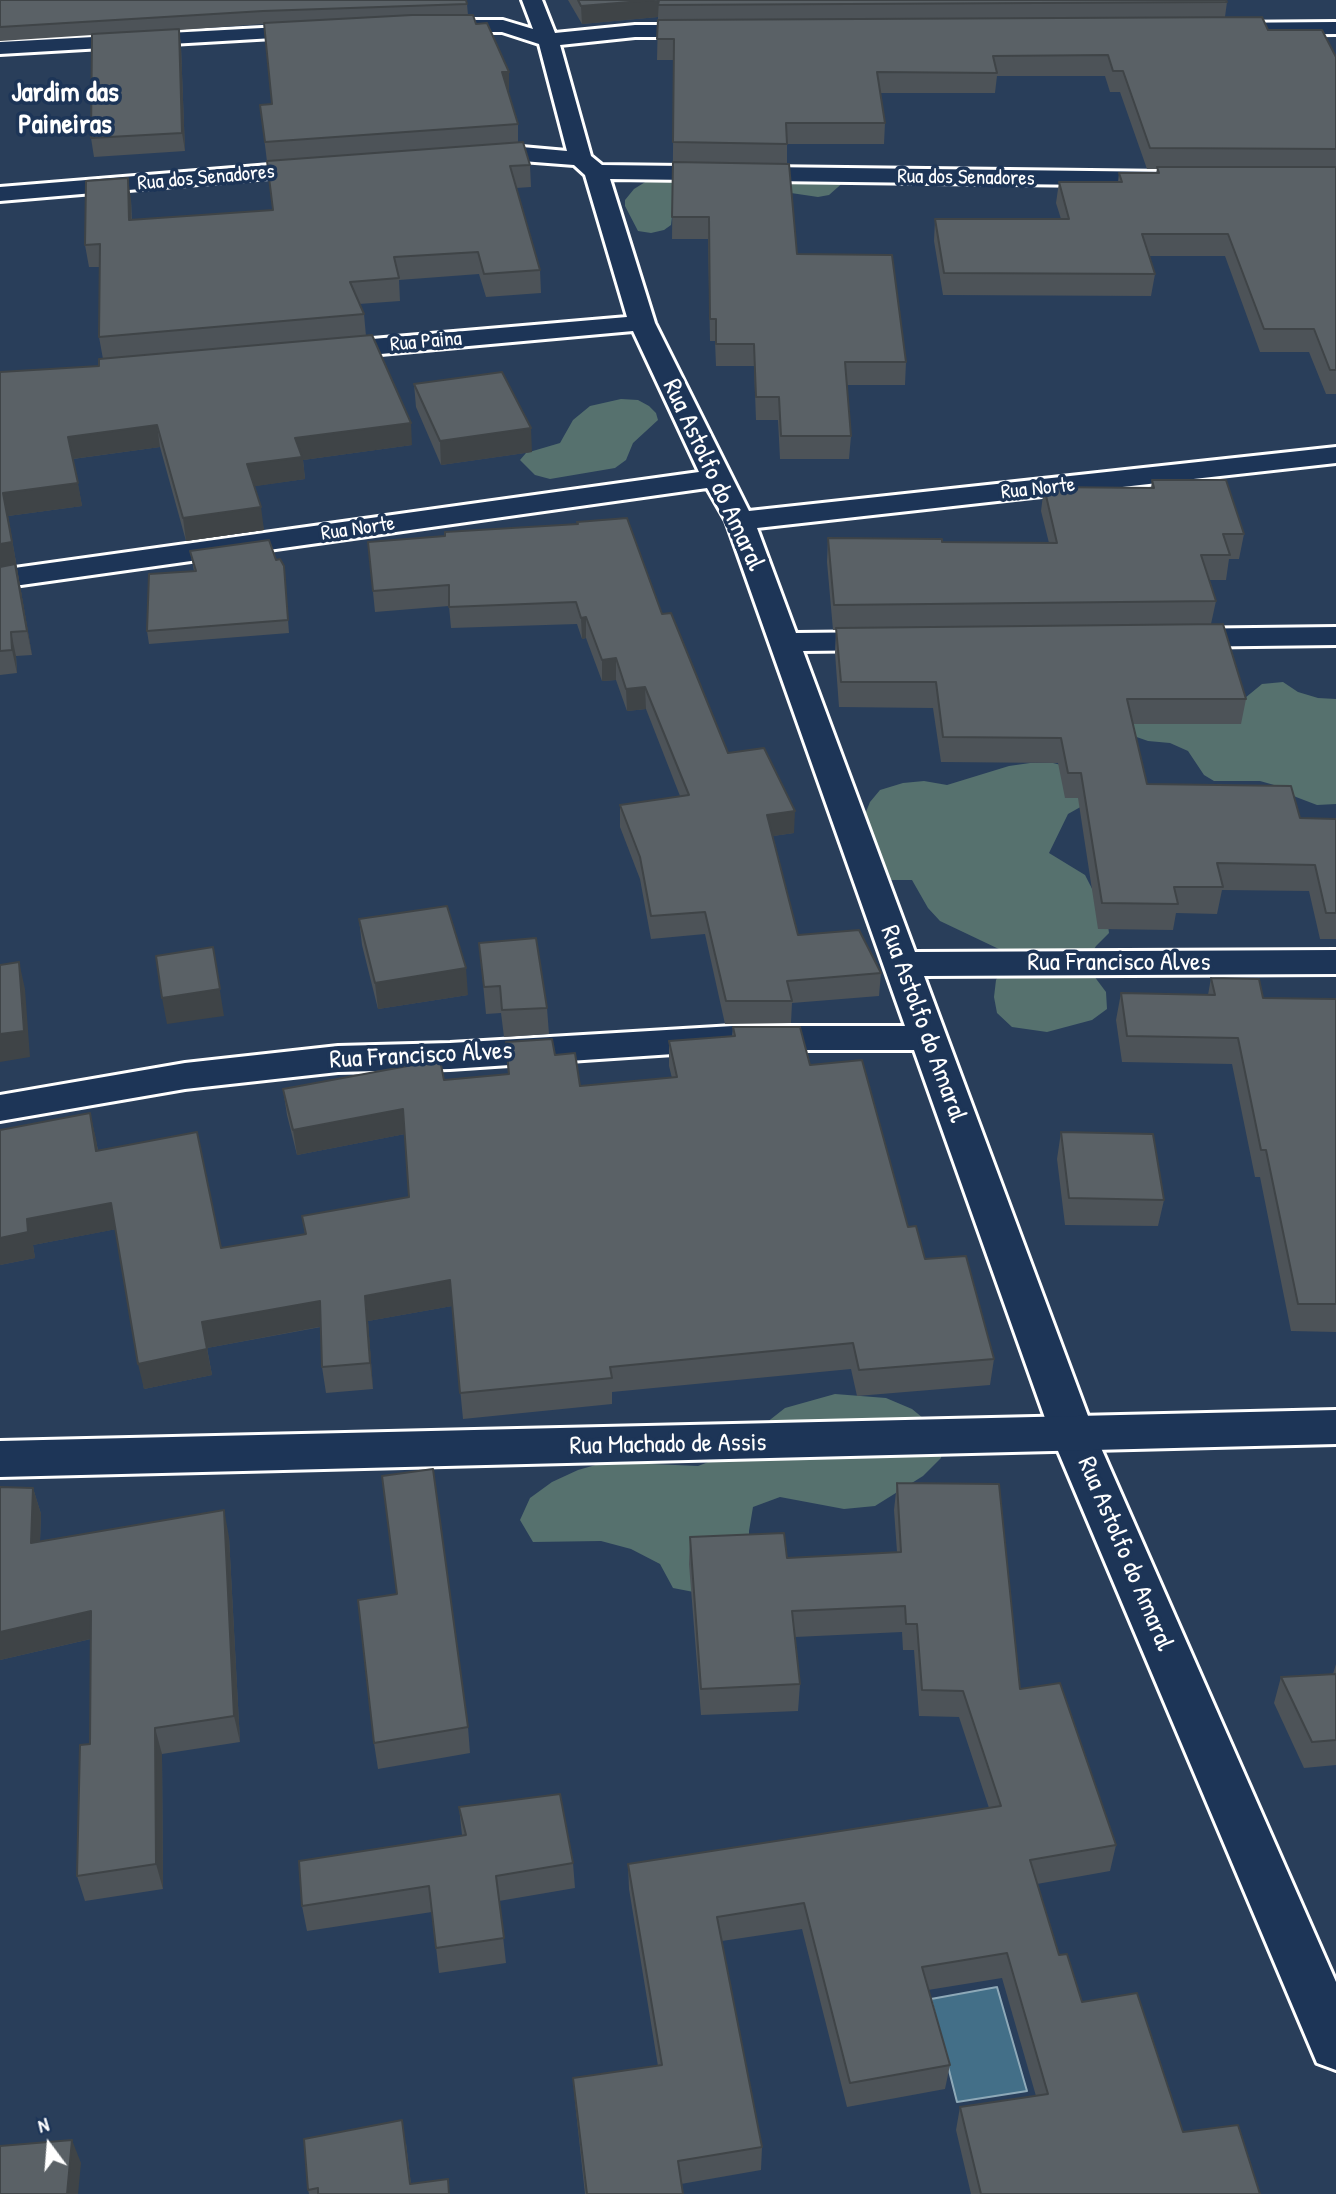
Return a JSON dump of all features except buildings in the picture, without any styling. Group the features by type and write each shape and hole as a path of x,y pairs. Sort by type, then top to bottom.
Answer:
{"street":[{"name":"Rua Astolfo do Amaral","path":"532,0 548,40 642,323 716,478 740,521 1072,1432 1336,2044"},
{"path":"1198,29 1336,29 1325,9"},
{"path":"413,26 503,26 548,40 635,31 730,31"},
{"path":"0,48 344,30"},
{"name":"Rua dos Senadores","path":"450,158 522,154 588,166 1026,180 1188,179"},
{"name":"Rua dos Senadores","path":"0,194 341,167"},
{"name":"Rua Paina","path":"301,353 642,323"},
{"name":"Rua Norte","path":"740,521 1336,454"},
{"name":"Rua Norte","path":"0,579 716,478"},
{"path":"1143,638 1336,636"},
{"path":"784,642 908,640"},
{"name":"Rua Francisco Alves","path":"902,964 1336,962"},
{"name":"Rua Francisco Alves","path":"0,1108 185,1076 338,1059 450,1056 733,1038 929,1038"},
{"name":"Rua Machado de Assis","path":"0,1459 1336,1427"}],"green space":[{"path":"794,166 834,170 846,180 829,195 818,197 791,193 673,208 671,225 651,233 638,231 625,206 625,200 634,189 658,174 768,171"},
{"path":"621,399 638,400 649,406 656,413 658,420 633,443 626,460 615,468 550,479 535,475 520,460 526,453 560,443 573,420 590,406"},
{"path":"1283,682 1298,692 1318,698 1336,699 1336,804 1317,805 1296,797 1281,787 1260,781 1214,781 1204,775 1188,751 1170,743 1148,741 1128,734 1115,699 1228,712 1262,684"},
{"path":"1053,763 1073,768 1084,805 1068,814 1049,853 1085,875 1107,918 1109,933 1096,946 1088,960 1094,976 1106,992 1107,1009 1092,1020 1047,1032 1012,1027 997,1013 994,997 996,980 1004,966 1001,950 940,921 928,908 912,880 891,880 875,869 859,829 870,802 880,790 903,783 924,781 947,785 1009,766"},
{"path":"835,1394 886,1398 912,1409 945,1436 941,1458 923,1476 875,1506 844,1509 780,1497 753,1507 749,1556 704,1594 673,1588 660,1564 631,1549 601,1541 533,1542 520,1520 530,1498 552,1482 578,1470 606,1462 698,1466 724,1456 785,1408"}],"water":[{"path":"997,1987 1027,2091 957,2102 931,1999"}],"district":[{"name":"Jardim das Paineiras","path":"65,110"}]}
